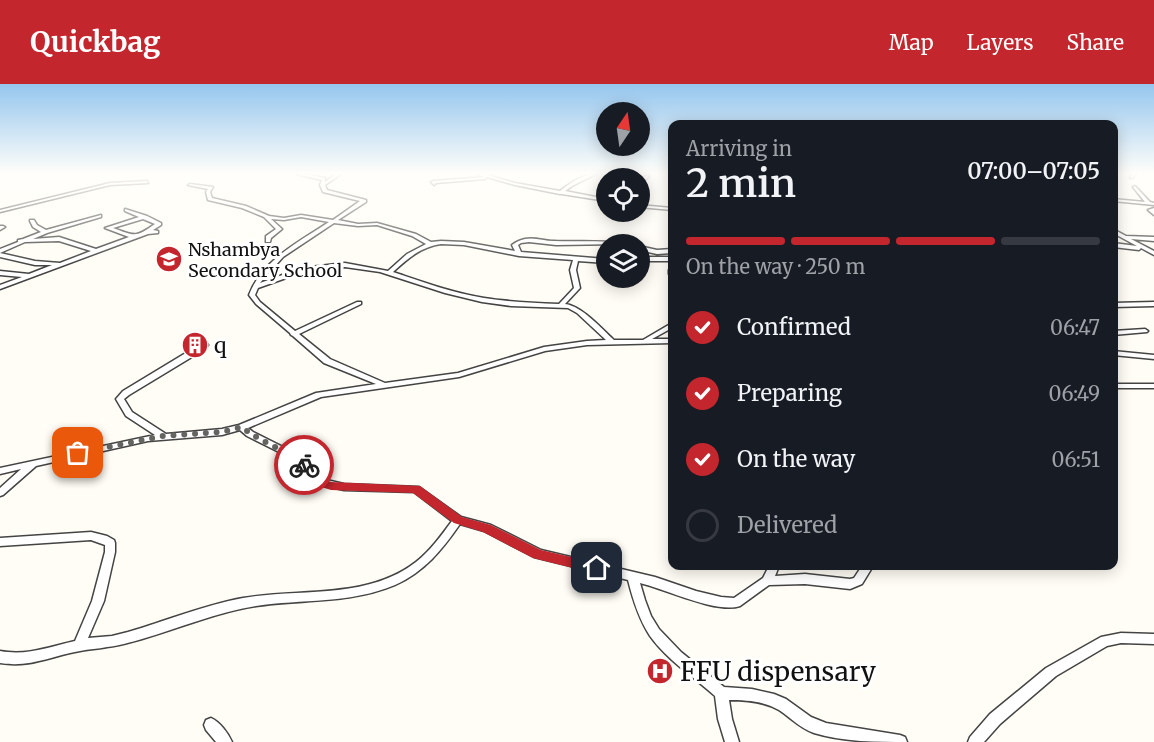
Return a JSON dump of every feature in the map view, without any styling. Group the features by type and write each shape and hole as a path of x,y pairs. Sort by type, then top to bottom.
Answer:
{"street":[{"path":"0,211 26,205"},
{"path":"234,205 266,216 285,219 301,216 358,225 377,224 414,235 430,244"},
{"path":"358,205 281,256 264,273 252,295 293,334 327,361 385,385"},
{"path":"650,207 668,208"},
{"path":"0,287 147,232 159,225 127,210"},
{"path":"0,253 20,241 99,216"},
{"path":"266,216 279,229 268,237 268,241"},
{"path":"134,237 108,228 145,217"},
{"path":"32,221 34,226 45,232"},
{"path":"147,232 156,232"},
{"path":"1118,234 1154,253"},
{"path":"1123,236 1154,239"},
{"path":"20,241 59,239 96,251"},
{"path":"519,254 515,245 528,240 556,243 596,242"},
{"path":"390,272 407,259 411,252 430,244 453,243 519,254 596,260"},
{"path":"1118,246 1146,249"},
{"path":"650,250 668,251"},
{"path":"0,253 35,263 62,264"},
{"path":"561,305 577,288 573,270 576,258"},
{"path":"650,259 668,259"},
{"path":"255,287 294,272 338,266 390,272 447,292 482,300 511,304 561,305 579,312 612,342"},
{"path":"0,273 31,276"},
{"path":"293,334 359,303"},
{"path":"1118,305 1154,304"},
{"path":"645,340 668,327"},
{"path":"1118,333 1144,331"},
{"path":"163,436 129,414 120,399 126,393 202,347 204,345 202,341"},
{"path":"0,471 163,436 222,432 242,427 318,395 459,375 544,349 612,342 668,341"},
{"path":"1118,354 1154,357"},
{"path":"1118,386 1154,386"},
{"path":"242,427 250,434 292,455 319,482 344,487 416,489 458,520 487,528 538,554 633,577 721,602 736,603 767,581 773,570"},
{"path":"0,493 32,464"},
{"path":"0,657 20,660 45,656 80,645 111,641 239,604 334,596 369,589 417,568 435,553 458,520"},
{"path":"0,542 91,536 110,543 110,552 96,607 80,645"},
{"path":"767,581 805,579 850,584 858,581 865,570"},
{"path":"633,577 640,608 660,642 722,693 761,696 781,704 799,719 816,727 900,742"},
{"path":"975,742 995,719 1051,672 1105,641 1121,638 1154,639"},
{"path":"722,693 725,719 732,742"},
{"path":"212,725 225,742"}],"building":[{"name":"FFU dispensary","path":"658,662 670,674 661,681 649,669"}],"way so far":[{"path":"78,453 163,436 222,432 242,427 250,434 286,451 304,465"}],"place":[{"name":"Nshambya Secondary School","path":"169,259"},
{"name":"q","path":"195,345"},
{"name":"FFU dispensary","path":"660,671"}],"route":[{"path":"304,465 319,482 331,486 416,489 458,520 487,528 538,554 597,568"}]}
